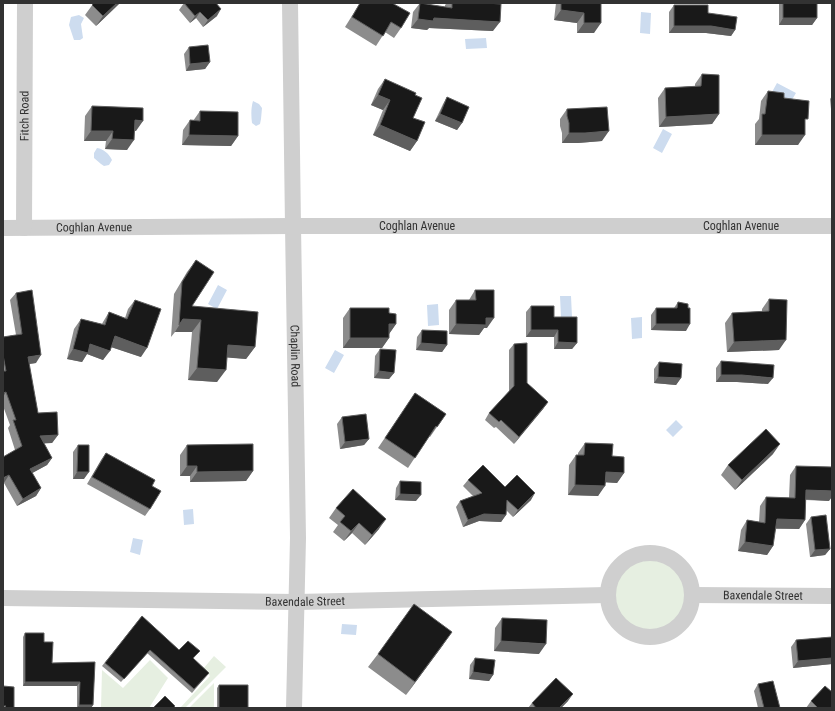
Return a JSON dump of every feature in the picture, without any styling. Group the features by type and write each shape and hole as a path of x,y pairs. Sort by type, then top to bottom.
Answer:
{"street":[{"name":"Fitch Road","path":"24,228 25,3"},
{"name":"Chaplin Road","path":"290,3 298,538 294,708"},
{"name":"Coghlan Avenue","path":"3,228 293,226 832,226"},
{"path":"650,552 666,555 680,564 690,578 693,595 690,611 681,625 667,634 651,638 634,635 620,626 611,612 607,595 610,579 619,565 633,556 650,552"},
{"name":"Baxendale Street","path":"3,598 297,602 607,595"},
{"name":"Baxendale Street","path":"693,595 832,596"}],"shaded area":[{"path":"642,553 658,553 674,560 685,571 692,587 692,603 689,611 680,625 674,630 658,637 642,637 626,630 615,619 608,603 608,587 615,571 626,560"},
{"path":"214,656 226,667 185,708 180,708 210,676 203,669"},
{"path":"150,660 168,678 149,708 101,708 102,670 123,688"},
{"path":"214,683 214,708 189,708"}],"water":[{"path":"641,12 651,13 650,34 640,33"},
{"path":"79,15 84,18 81,24 83,38 80,40 74,40 69,25 71,17"},
{"path":"486,38 487,48 466,49 465,39"},
{"path":"777,83 796,93 790,103 772,92"},
{"path":"253,101 259,104 262,108 260,124 256,126 252,123 251,112"},
{"path":"663,129 672,134 662,153 653,148"},
{"path":"97,148 104,151 112,160 109,165 104,166 94,158 94,153"},
{"path":"218,285 227,290 217,309 208,304"},
{"path":"560,296 571,296 572,317 561,317"},
{"path":"438,304 439,325 428,326 427,305"},
{"path":"642,317 642,338 632,339 631,318"},
{"path":"335,350 344,355 334,373 325,368"},
{"path":"676,420 683,427 673,437 666,430"},
{"path":"193,509 194,524 184,525 183,510"},
{"path":"133,538 143,540 140,555 130,552"},
{"path":"342,624 357,625 356,635 341,634"}],"building":[{"path":"94,3 117,3 103,16 92,5"},
{"path":"184,3 216,3 221,9 208,20 200,12 195,16"},
{"path":"360,3 392,3 410,13 401,28 391,22 383,36 352,17"},
{"path":"420,3 452,8 452,3 501,4 500,22 434,18 433,21 418,19"},
{"path":"561,3 601,3 601,23 584,23 584,13 561,10"},
{"path":"783,3 817,3 817,18 783,18"},
{"path":"674,5 708,5 708,13 737,17 735,30 711,26 674,26"},
{"path":"208,45 210,62 190,64 189,47"},
{"path":"702,74 719,75 719,114 666,117 665,88 701,86"},
{"path":"385,79 416,93 415,95 422,98 413,118 425,122 417,141 380,125 390,100 378,95"},
{"path":"768,91 784,93 784,98 809,101 808,119 805,119 805,135 762,135 762,114 765,114"},
{"path":"447,97 469,107 462,123 440,114"},
{"path":"92,106 143,108 143,121 135,120 134,140 112,139 113,131 91,131"},
{"path":"607,107 609,131 569,133 567,109"},
{"path":"200,111 238,112 238,136 189,135 190,120 200,121"},
{"path":"196,260 214,272 192,306 258,312 255,347 228,345 226,370 197,368 201,320 183,319 179,325 182,282"},
{"path":"32,290 41,355 28,357 38,413 57,412 58,435 40,436 52,458 30,469 41,488 23,499 9,475 3,478 3,457 22,446 13,420 16,420 6,392 3,393 3,371 6,371 3,355 3,337 22,334 16,293"},
{"path":"475,290 494,290 494,318 486,318 486,325 456,324 456,300 476,300"},
{"path":"769,299 787,300 786,340 734,342 732,313 769,311"},
{"path":"135,300 161,309 147,348 115,336 110,351 90,344 88,353 73,349 81,319 105,325 109,312 127,319"},
{"path":"678,302 688,304 688,308 690,308 690,324 656,324 656,308 677,308"},
{"path":"531,306 554,306 554,317 577,317 577,343 558,342 558,330 531,330"},
{"path":"350,308 389,308 389,313 396,314 396,324 389,324 389,338 350,338"},
{"path":"422,330 447,331 447,345 421,343"},
{"path":"527,343 527,383 548,402 519,437 501,420 499,422 489,413 514,386 514,344"},
{"path":"380,349 396,350 394,373 379,371"},
{"path":"721,361 774,365 773,378 742,375 721,375"},
{"path":"659,362 682,364 681,378 658,377"},
{"path":"415,393 446,414 437,427 436,426 415,458 385,438"},
{"path":"366,414 369,439 345,442 342,417"},
{"path":"766,429 780,444 742,480 728,465"},
{"path":"585,443 613,444 612,456 624,457 624,473 606,472 605,486 575,485 576,455 584,455"},
{"path":"253,444 253,471 197,472 197,466 187,466 187,445"},
{"path":"78,445 89,445 89,472 77,472"},
{"path":"106,453 155,480 152,486 161,491 150,509 92,477"},
{"path":"483,465 505,487 517,475 535,493 518,510 507,500 506,515 484,514 468,520 460,501 482,493 468,480"},
{"path":"796,466 832,467 832,491 806,490 805,520 777,519 773,546 745,542 747,520 765,523 766,497 795,498"},
{"path":"400,481 421,482 421,495 400,494"},
{"path":"353,489 386,519 372,535 359,523 351,531 340,522 345,516 336,508"},
{"path":"826,515 830,549 815,550 811,517"},
{"path":"414,604 452,632 415,682 378,654"},
{"path":"142,616 179,650 188,641 200,651 193,658 209,673 194,689 150,650 124,679 105,663"},
{"path":"502,618 547,620 546,644 501,641"},
{"path":"25,633 44,633 44,642 53,642 52,663 95,662 93,705 79,705 80,682 25,682"},
{"path":"832,637 832,658 798,661 796,640"},
{"path":"475,658 495,660 493,675 473,672"},
{"path":"556,678 573,694 559,708 536,708 532,703"},
{"path":"773,681 780,708 764,708 758,684"},
{"path":"219,685 248,685 248,708 219,708"},
{"path":"3,686 14,687 14,708 3,708 6,706 3,706"},
{"path":"825,686 832,692 832,708 818,708 811,701"},
{"path":"165,696 175,706 173,708 153,708"}]}
